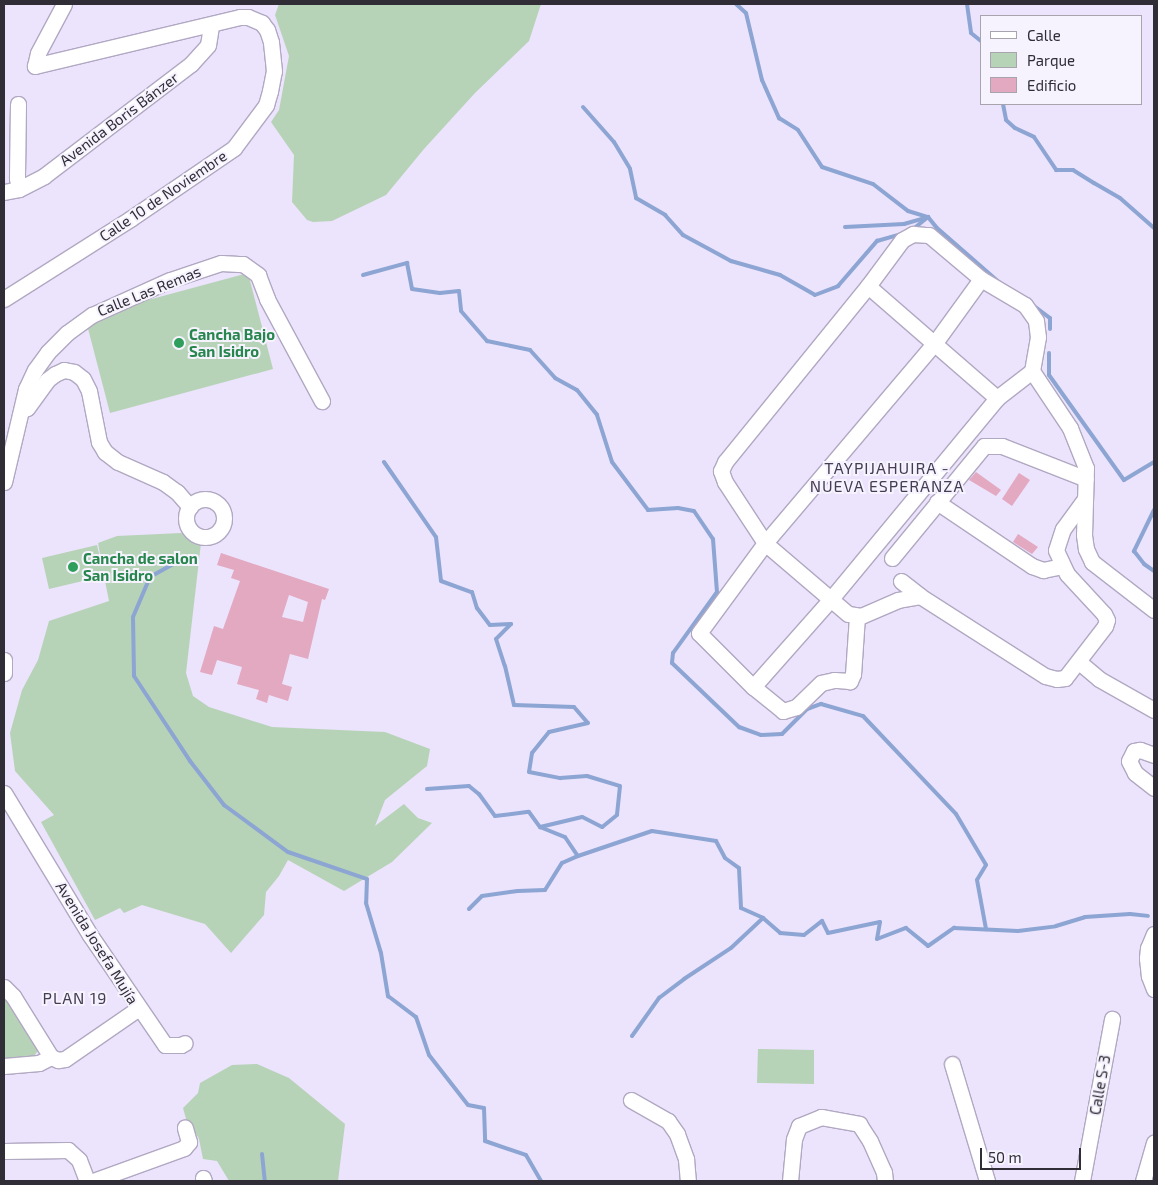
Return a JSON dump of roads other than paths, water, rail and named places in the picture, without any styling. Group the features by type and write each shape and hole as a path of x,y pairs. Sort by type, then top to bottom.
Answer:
{"street":[{"name":"Calle 10 de Noviembre","path":"4,299 210,166 234,148 266,104 274,71 271,42 267,30 262,23 248,17 240,17 35,66 38,53 64,4"},
{"name":"Avenida Boris Bánzer","path":"11,190 44,176 191,64 208,45 211,25"},
{"path":"11,190 17,178 18,104"},
{"path":"753,687 830,600 997,398 1032,371 1038,337 1036,321 1025,305 981,278 929,234 913,234 902,240 868,286 725,462 721,470 725,482 765,543 830,600 848,614 857,616 898,600 920,596"},
{"name":"Calle Las Remas","path":"4,482 20,410 35,370 48,352 67,333 92,315 170,280 221,263 235,262 251,268 258,275 268,299 322,401"},
{"path":"857,616 853,674 850,681 834,680 822,683 796,707 783,711 753,687 699,634 765,543 934,344 981,278"},
{"path":"868,286 997,398"},
{"path":"20,410 27,408 47,380 55,374 64,370 74,372 83,379 89,391 99,442 105,452 118,462 163,482 177,492 190,507"},
{"path":"1032,371 1070,428 1086,468 1084,535 1086,549 1092,562 1154,610"},
{"path":"892,558 984,446 1002,446 1086,479"},
{"path":"901,581 920,596 1045,676 1057,679 1065,678 1079,662 1105,626 1107,620 1104,614 1062,566 1056,550 1059,537 1085,499"},
{"path":"937,502 1032,566 1043,570 1062,566"},
{"path":"4,660 4,673"},
{"path":"1079,662 1098,679 1154,710"},
{"path":"1154,755 1140,750 1134,752 1128,761 1135,773 1154,788"},
{"name":"Avenida Josefa Mujía","path":"4,793 90,935 139,1008 65,1059 58,1060 51,1057 39,1063 4,1066"},
{"path":"1154,934 1148,948 1147,958 1149,976 1154,989"},
{"path":"4,987 13,996 51,1057"},
{"path":"139,1008 165,1046 185,1043"},
{"name":"Calle S-3","path":"1082,1181 1112,1018"},
{"path":"952,1064 987,1181"},
{"path":"631,1100 668,1121 677,1134 686,1159 688,1181"},
{"path":"790,1181 794,1139 798,1126 821,1117 859,1124 884,1172 885,1181"},
{"path":"93,1181 184,1148 189,1142 185,1128"},
{"path":"1143,1181 1154,1143"},
{"path":"4,1150 68,1150 79,1160 87,1181"}],"waterway":[{"path":"736,4 746,13 762,80 779,118 798,130 822,167 873,184 908,211 928,217"},
{"path":"967,4 971,33 980,40"},
{"path":"1003,105 1006,120 1015,128 1034,137 1056,170 1073,170 1120,198 1154,228"},
{"path":"583,107 614,142 630,169 636,198 665,215 683,235 731,261 780,275 815,295 838,286 877,241 901,234"},
{"path":"845,227 904,224 928,217 937,228 999,282"},
{"path":"912,230 928,217"},
{"path":"363,275 407,263 412,289 440,293 459,291 461,311 487,341 530,350 555,378 577,390 597,415 612,462 648,510 678,508 694,511 713,539 717,592 673,653 672,663 739,727 761,735 782,734 807,709 821,704 863,716 956,814 986,865 977,880 986,929"},
{"path":"1034,306 1050,318 1050,329"},
{"path":"1049,353 1049,375 1124,480 1154,462"},
{"path":"384,462 436,537 441,581 472,592 477,608 490,625 511,624 496,639 505,666 514,705 574,707 588,723 549,732 532,753 529,772 560,778 587,776 620,786 617,815 602,827 582,817 540,827"},
{"path":"1154,510 1134,551 1144,564 1154,571"},
{"path":"177,562 150,577 133,617 134,676 190,761 224,805 288,852 367,879 366,903 381,953 388,996 416,1017 429,1055 468,1105 484,1108 485,1141 526,1155 541,1181"},
{"path":"427,789 469,786 479,794 495,816 529,812 540,827 565,837 578,856 652,831 716,841 725,858 739,868 741,908 763,918 780,933 804,935 822,921 828,933 880,922 877,939 906,928 928,946 954,928 1018,931 1056,926 1085,917 1130,914 1148,916"},
{"path":"469,909 482,896 518,891 545,890 562,863 578,856"},
{"path":"632,1036 659,998 731,948 763,918"},
{"path":"262,1154 265,1181"}],"place":[{"name":"Cancha Bajo San Isidro","path":"179,343"},
{"name":"Cancha de salon San Isidro","path":"73,567"}],"district":[{"name":"TAYPIJAHUIRA - NUEVA ESPERANZA","path":"887,477"},
{"name":"PLAN 19","path":"75,998"}]}
